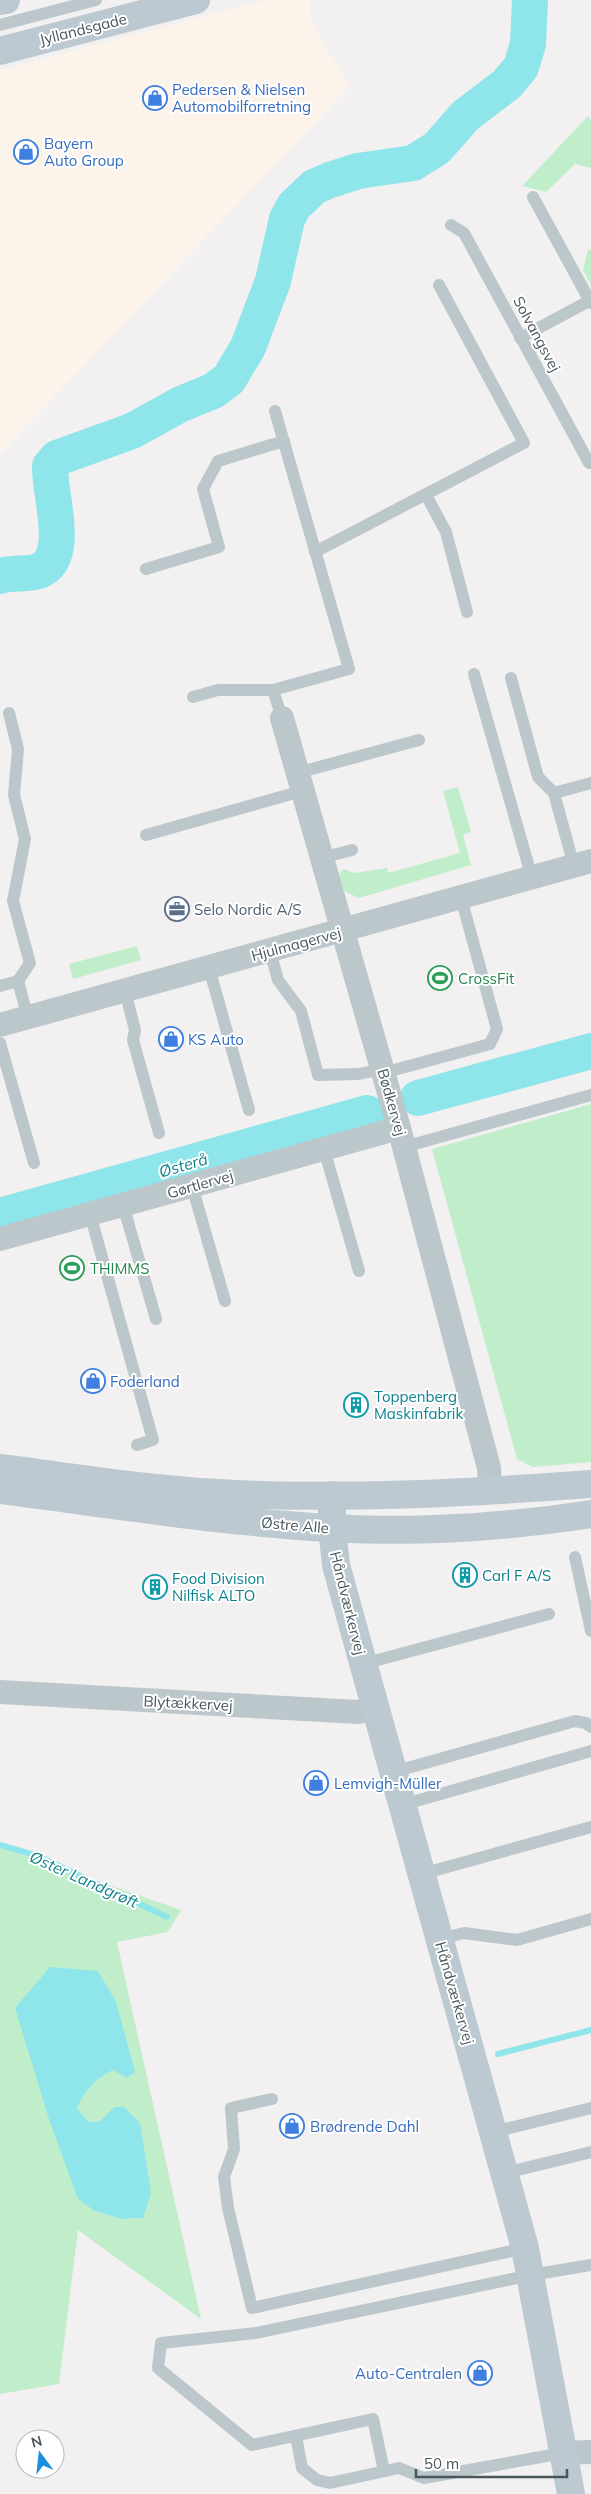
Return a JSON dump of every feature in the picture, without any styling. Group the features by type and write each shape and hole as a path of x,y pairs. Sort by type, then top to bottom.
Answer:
{"street":[{"path":"0,1 6,0"},
{"name":"Jyllandsgade","path":"0,51 196,0"},
{"name":"Bødkervej","path":"282,718 341,931 402,1137 489,1468 490,1489"},
{"name":"Hjulmagervej","path":"0,1025 582,864"},
{"name":"Gørtlervej","path":"0,1239 324,1149 402,1137"},
{"name":"Østre Alle","path":"0,1468 139,1486 217,1493 332,1496 591,1484"},
{"name":"Østre Alle","path":"0,1490 206,1517 332,1528 467,1526 591,1514"},
{"name":"Håndværkervej","path":"332,1496 332,1528 336,1565 525,2248 571,2494"},
{"name":"Blytækkervej","path":"0,1692 358,1712 376,1708"},
{"path":"563,2453 591,2452"}],"lane":[{"path":"0,25 96,0"},
{"path":"520,338 590,302 533,197"},
{"name":"Solvangsvej","path":"451,225 464,233 589,463"},
{"path":"316,552 524,443 439,286"},
{"path":"193,697 218,690 273,690 349,668 275,411"},
{"path":"146,569 219,547 203,489 218,461 284,441"},
{"path":"426,495 446,532 467,612"},
{"path":"474,674 532,878"},
{"path":"511,678 538,777 554,793 582,864"},
{"path":"273,690 282,718"},
{"path":"0,986 18,981 30,964 13,901 25,839 14,795 18,749 8,713"},
{"path":"146,835 419,740"},
{"path":"554,793 591,783"},
{"path":"321,858 352,850"},
{"path":"270,951 278,980 300,1011 318,1075 359,1074 383,1071 490,1044 497,1029 462,898"},
{"path":"210,968 249,1110"},
{"path":"18,981 28,1018"},
{"path":"125,991 135,1030 133,1040 159,1133"},
{"path":"0,1043 34,1163"},
{"path":"402,1137 591,1095"},
{"path":"324,1149 359,1271"},
{"path":"192,1186 225,1301"},
{"path":"123,1205 156,1320"},
{"path":"90,1214 153,1440 137,1445"},
{"path":"575,1557 591,1631"},
{"path":"363,1664 549,1614"},
{"path":"393,1772 575,1721 586,1723 591,1727"},
{"path":"402,1805 591,1751"},
{"path":"422,1874 591,1827"},
{"path":"440,1939 464,1933 517,1940 591,1919"},
{"path":"272,2099 231,2108 234,2149 224,2177 228,2208 252,2308 525,2248"},
{"path":"493,2132 591,2108"},
{"path":"505,2174 591,2152"},
{"path":"384,2471 373,2419 252,2446 158,2368 161,2343 256,2333 531,2274 591,2265"},
{"path":"296,2436 302,2468 316,2480 330,2483 399,2468 424,2478 563,2453"}],"shaded area":[{"path":"266,0 309,0 312,20 322,42 350,86 0,454 0,70"}],"green space":[{"path":"588,116 591,121 591,168 575,164 546,192 522,186"},
{"path":"588,250 591,250 591,284 583,270"},
{"path":"458,787 471,832 463,835 471,865 359,898 344,891 339,874 344,869 354,873 387,868 388,873 460,853 443,791"},
{"path":"137,946 141,960 73,979 69,964"},
{"path":"591,1104 591,1462 533,1467 517,1459 432,1149"},
{"path":"0,1847 181,1910 168,1932 117,1942 201,2319 78,2230 59,2384 0,2394","holes":["50,1967 113,2070 91,2086 77,2108 88,2122 100,2121 114,2107 143,2218 122,2219 95,2211"]}],"water":[{"path":"50,1967 98,1971 116,2002 135,2072 127,2078 113,2070 107,2073 91,2086 77,2108 88,2122 100,2121 114,2107 124,2107 140,2123 151,2193 143,2218 122,2219 95,2211 78,2199 49,2119 15,2008"}],"waterway":[{"path":"0,576 39,571 49,564 57,539 50,466 57,458 132,431 181,404 213,391 229,379 248,347 273,281 287,219 294,206 314,187 330,180 358,171 413,163 437,148 465,116 507,84 521,67 528,44 530,0"},
{"name":"Østerå","path":"418,1098 591,1051"},
{"name":"Østerå","path":"0,1216 367,1113"},
{"name":"Øster Landgrøft","path":"0,1845 38,1856 167,1917"},
{"name":"Øster Landgrøft","path":"498,2054 591,2030"}],"place":[{"name":"Pedersen & Nielsen Automobilforretning","path":"155,98"},
{"name":"Bayern Auto Group","path":"26,152"},
{"name":"Selo Nordic A/S","path":"177,909"},
{"name":"CrossFit","path":"440,978"},
{"name":"KS Auto","path":"171,1039"},
{"name":"THIMMS","path":"72,1268"},
{"name":"Foderland","path":"93,1381"},
{"name":"Toppenberg Maskinfabrik","path":"356,1405"},
{"name":"Carl F A/S","path":"465,1575"},
{"name":"Food Division Nilfisk ALTO","path":"155,1587"},
{"name":"Lemvigh-Müller","path":"316,1783"},
{"name":"Brødrende Dahl","path":"292,2126"},
{"name":"Auto-Centralen","path":"480,2373"}]}
